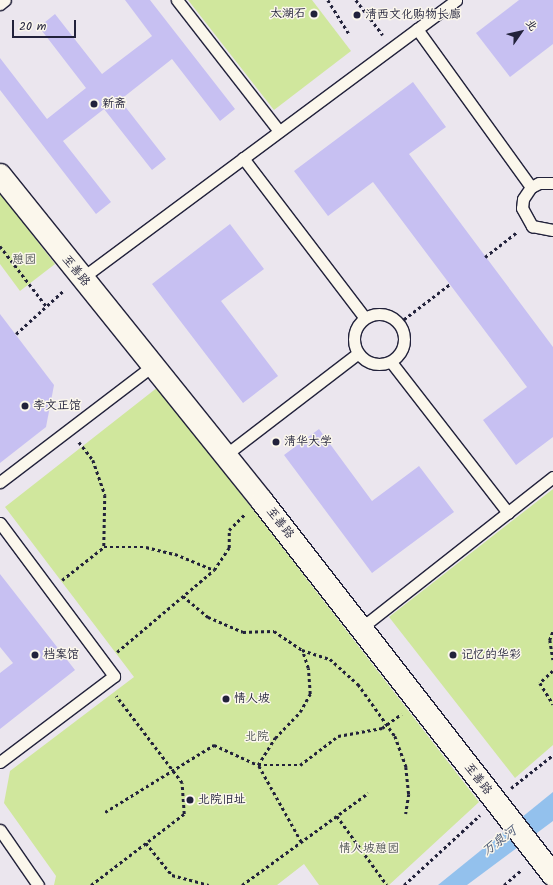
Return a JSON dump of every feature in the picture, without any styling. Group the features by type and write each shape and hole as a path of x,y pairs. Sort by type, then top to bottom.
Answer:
{"street":[{"name":"至善路","path":"0,175 224,456 262,501 553,875"}],"lane":[{"path":"0,4 5,0"},
{"path":"177,0 279,130"},
{"path":"82,278 279,130 456,0"},
{"path":"416,29 532,187"},
{"path":"243,158 365,318"},
{"path":"553,182 539,183 532,187 523,199 522,208 529,224 540,230 553,230"},
{"path":"382,314 399,323 405,341 398,357 390,362 374,364 358,353 354,336 365,318 382,314"},
{"path":"224,456 358,353"},
{"path":"390,362 508,513"},
{"path":"0,482 152,366"},
{"path":"361,628 553,477"},
{"path":"0,524 114,676 0,762"},
{"path":"0,830 38,885"}],"path":[{"path":"328,0 348,33"},
{"path":"356,0 392,47"},
{"path":"486,257 529,224"},
{"path":"0,246 47,307"},
{"path":"16,334 82,278"},
{"path":"399,323 450,284"},
{"path":"69,430 93,460 105,495 104,547"},
{"path":"104,663 214,570 229,548 229,530 262,501"},
{"path":"50,590 104,547 146,546 175,554 214,570"},
{"path":"183,596 208,617 243,632 274,631 302,650 330,659 358,684 388,724 406,767 409,794 406,814"},
{"path":"553,632 550,640 553,660"},
{"path":"258,765 275,738 300,712 310,694 308,668 302,650"},
{"path":"553,671 540,683 553,704"},
{"path":"91,885 184,814 182,783 106,682"},
{"path":"105,812 160,780 171,769 214,745 258,765 300,765 338,736 382,728 417,701"},
{"path":"404,885 499,806 553,755"},
{"path":"258,765 301,842"},
{"path":"242,885 368,793"},
{"path":"337,816 387,885"},
{"path":"146,843 172,875 209,885"}],"shaded area":[{"name":"清华大学","path":"0,0 553,0 553,885 0,885"}],"green space":[{"path":"188,0 312,0 351,51 274,110"},
{"name":"憩园","path":"0,193 55,264 20,291 0,264"},
{"name":"北院","path":"158,387 479,802 389,885 319,885 304,864 277,885 54,885 56,876 4,803 10,771 134,677 5,507"},
{"path":"553,489 553,745 515,778 389,617"}],"water":[{"name":"万泉河","path":"553,792 553,821 467,885 438,885"}],"building":[{"name":"新斋","path":"125,0 150,0 235,109 220,121 172,59 120,100 166,159 152,170 104,109 63,141 111,202 96,214 0,90 0,58 47,119 86,88 39,27 55,14 102,74 152,36"},
{"path":"519,0 553,0 553,44 510,77 476,33"},
{"path":"413,82 446,127 409,154 553,347 553,437 516,465 483,420 527,387 373,182 328,216 294,171"},
{"path":"230,224 264,269 221,301 278,376 243,403 152,284"},
{"name":"李文正馆","path":"0,314 54,385 46,427 0,463"},
{"path":"319,429 372,501 419,466 454,512 372,573 284,455"},
{"name":"档案馆","path":"0,574 75,670 0,729 0,673 13,663 0,647"}],"place":[{"name":"太湖石","path":"314,14"},
{"name":"清西文化购物长廊","path":"357,15"},
{"name":"新斋","path":"94,104"},
{"name":"李文正馆","path":"25,406"},
{"name":"清华大学","path":"276,442"},
{"name":"档案馆","path":"35,655"},
{"name":"记忆的华彩","path":"453,655"},
{"name":"情人坡","path":"226,699"},
{"name":"北院旧址","path":"190,800"}],"park label":[{"name":"情人坡憩园","path":"369,849"}]}
